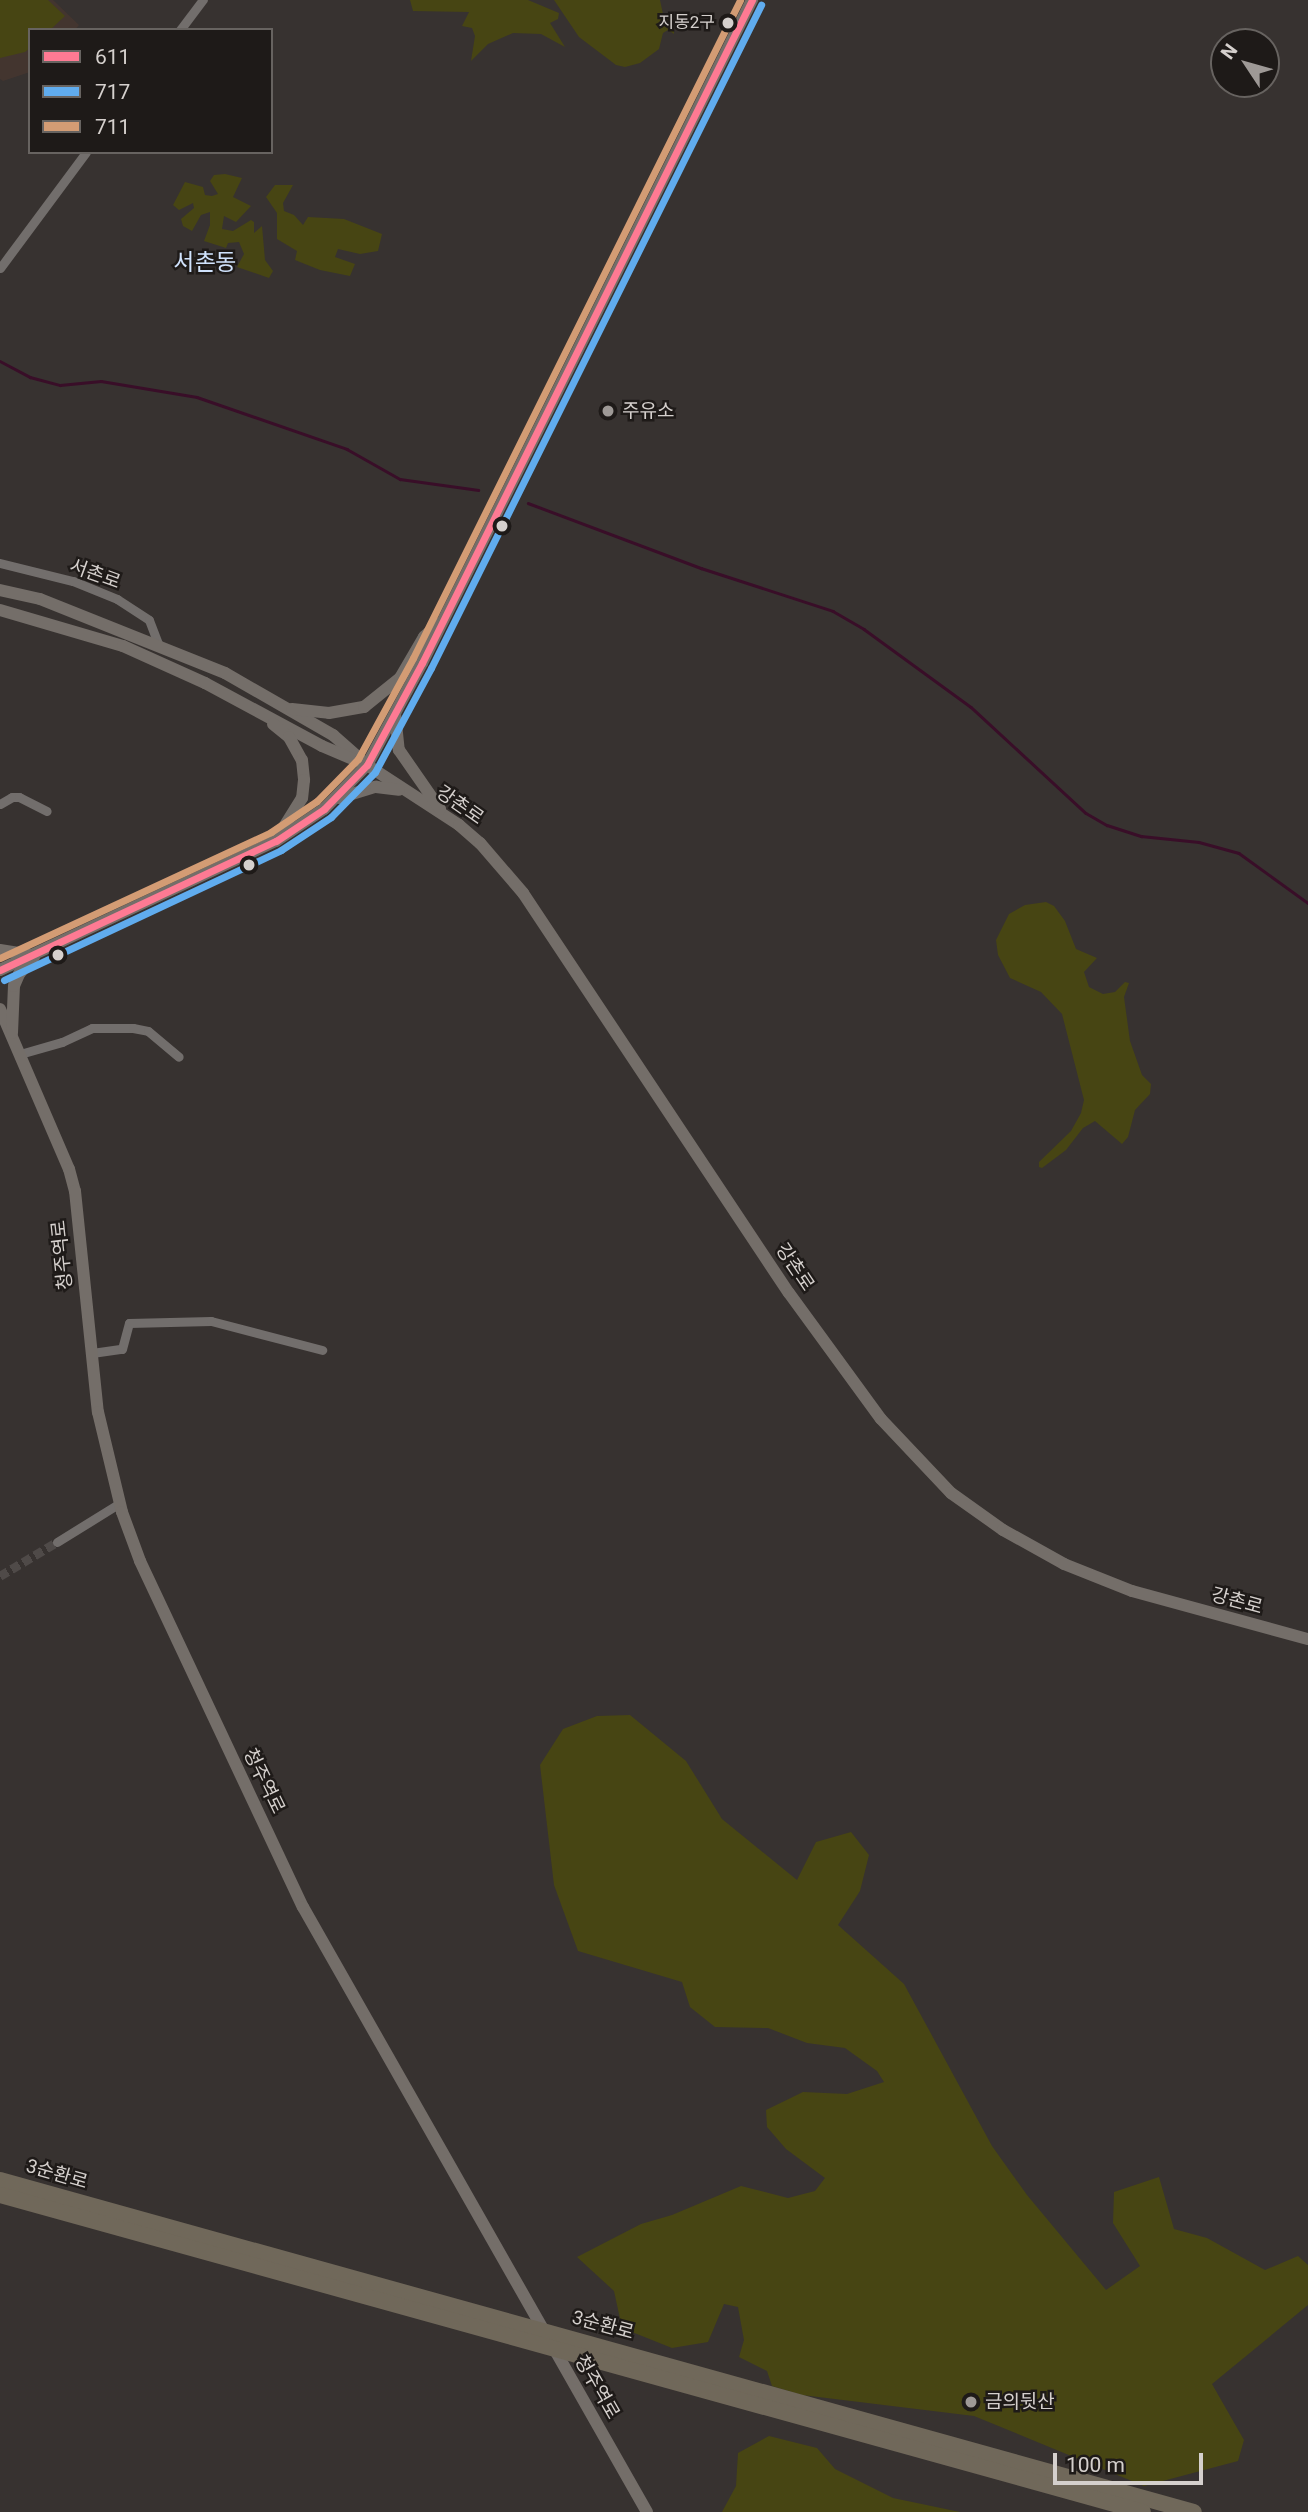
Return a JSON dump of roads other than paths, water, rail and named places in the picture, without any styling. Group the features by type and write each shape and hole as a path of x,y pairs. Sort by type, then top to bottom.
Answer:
{"highway":[{"name":"3순환로","path":"0,2179 1143,2512"},
{"name":"3순환로","path":"0,2195 323,2285 578,2347 1194,2512"}],"main road":[{"path":"0,970 276,841 336,799 366,765 443,620 752,0"},
{"path":"0,590 40,598 225,673 333,735 366,765"},
{"path":"0,610 123,646 251,706 322,746 366,765"},
{"path":"285,708 329,713 364,707 400,678 424,637 443,620"},
{"path":"251,706 289,737 302,760 302,798 276,841"},
{"path":"395,714 399,750 419,784 446,817"},
{"name":"강촌로","path":"366,765 446,817 480,843 523,893 789,1293 881,1419 912,1455 951,1493 1003,1530 1064,1564 1132,1591 1308,1639"},
{"path":"336,799 376,786 408,792"},
{"path":"0,950 34,953"},
{"path":"12,1037 14,986 34,953"},
{"name":"청주역로","path":"0,1009 69,1169 76,1204 98,1412 120,1503 140,1562 170,1631 303,1907 647,2512"}],"street":[{"path":"182,28 204,0"},
{"path":"0,268 85,154"},
{"name":"서촌로","path":"0,563 73,581 117,599 149,620 158,644"},
{"path":"0,804 19,797 47,811"},
{"path":"0,1027 12,1037"},
{"path":"20,1054 62,1042 92,1028 133,1028 148,1031 179,1057"},
{"path":"92,1353 122,1349 130,1322 197,1321 225,1324 322,1350"},
{"path":"57,1542 120,1503"}],"waterway":[{"path":"0,361 30,377 60,385 101,381 197,397 347,449 400,479 478,490"},
{"path":"528,503 701,568 833,611 864,629 971,707 1086,813 1107,825 1141,836 1199,842 1239,853 1308,903"}],"tunnel":[{"path":"0,1576 57,1542"}],"place":[{"name":"지동2구","path":"728,23"},
{"name":"주유소","path":"608,411"},
{"name":"금의뒷산","path":"971,2402"}],"district":[{"name":"서촌동","path":"205,263"}]}
